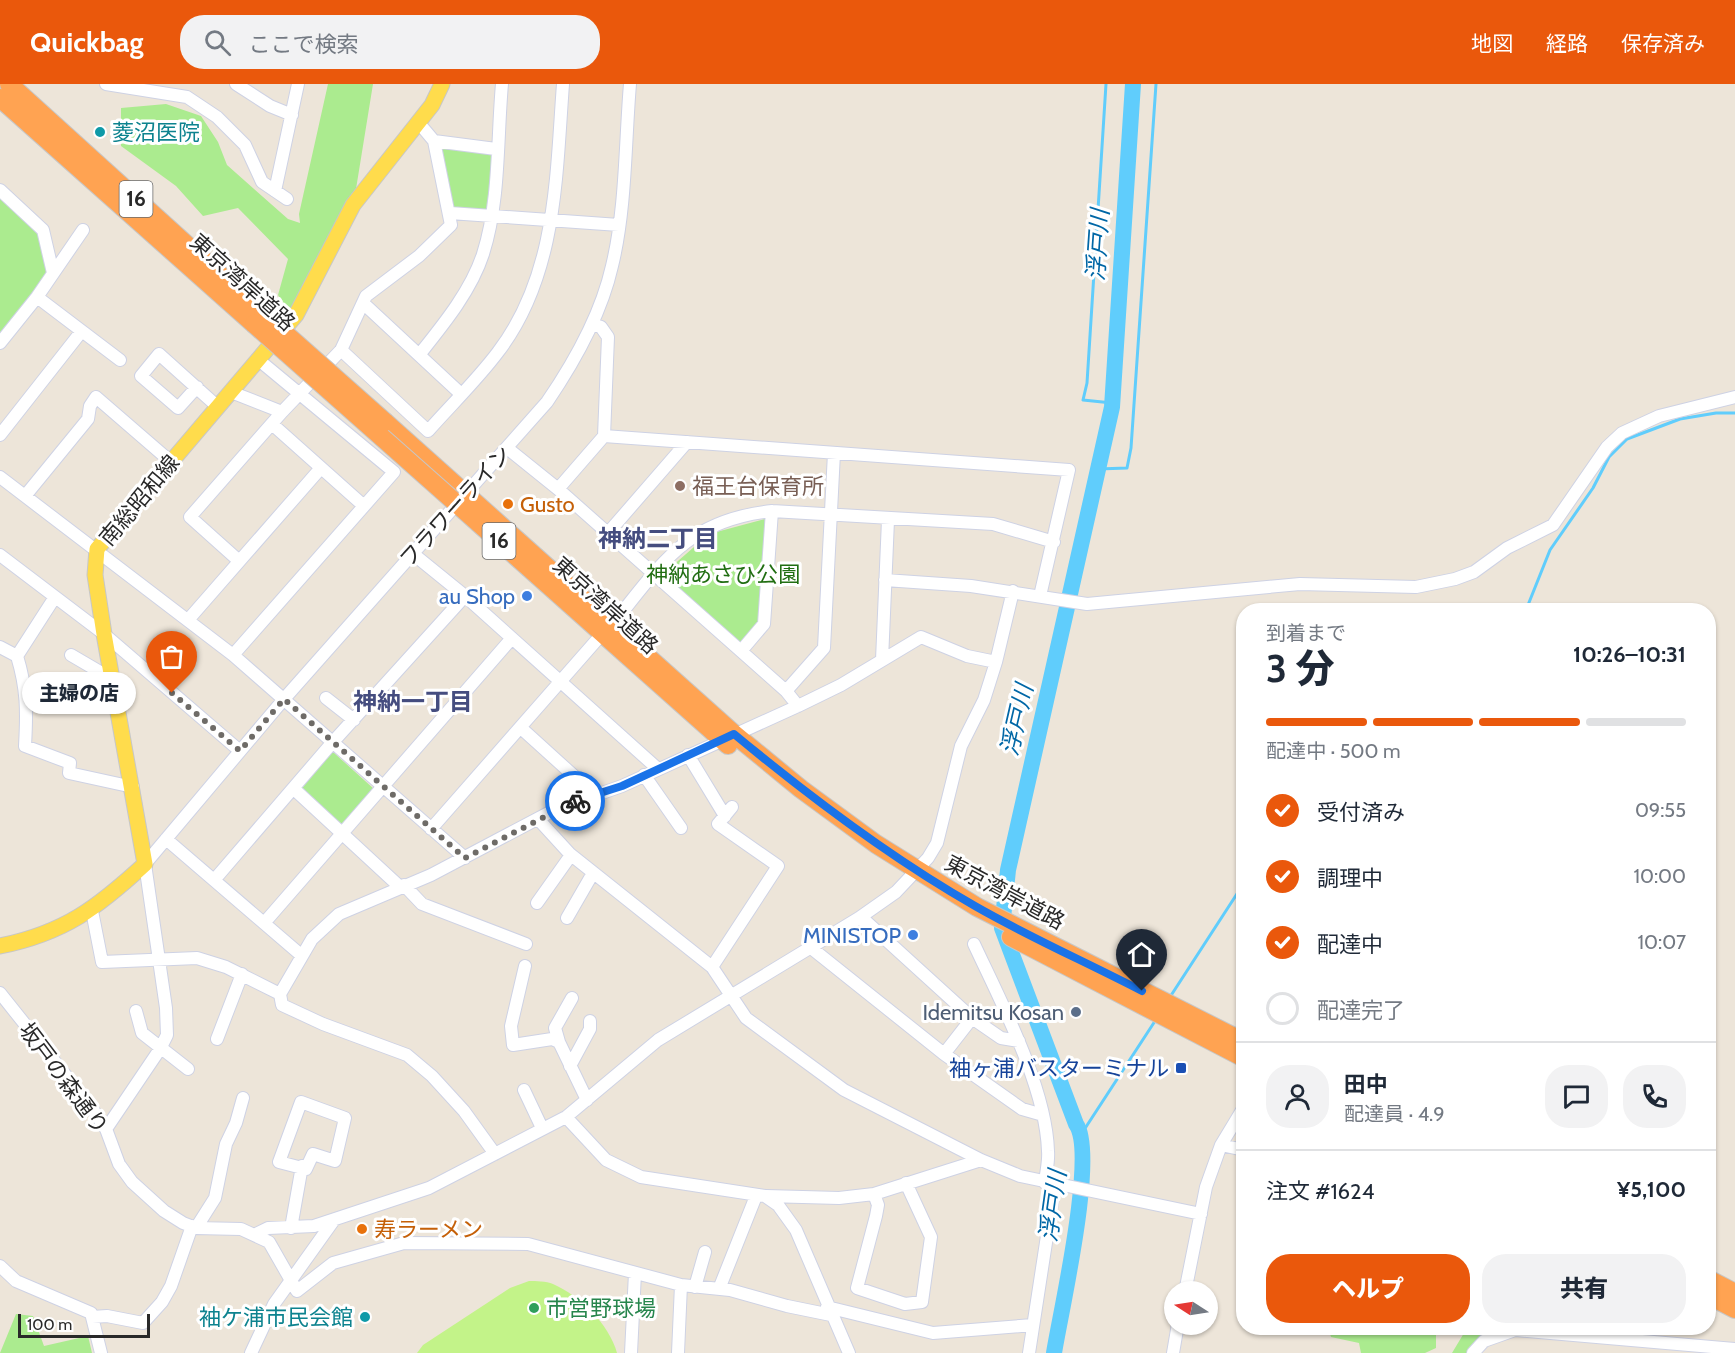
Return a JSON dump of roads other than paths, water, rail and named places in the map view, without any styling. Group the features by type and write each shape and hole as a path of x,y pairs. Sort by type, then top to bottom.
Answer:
{"highway":[{"name":"東京湾岸道路","path":"9,84 258,319"},
{"name":"東京湾岸道路","path":"0,98 258,319 728,737 876,844 913,875 1034,950 1236,1054"},
{"name":"東京湾岸道路","path":"913,875 1236,1038"},
{"path":"1716,1283 1735,1293"},
{"path":"1716,1299 1735,1309"}],"main road":[{"name":"南総昭和線","path":"145,864 95,575 97,549 170,461 260,361 307,298 352,206 432,105 442,84"},
{"path":"0,946 39,937 92,911 145,864"}],"street":[{"path":"106,84 160,88 187,97 217,117 245,145 262,182 287,199"},
{"path":"236,84 270,106 292,115"},
{"path":"275,191 298,84"},
{"path":"419,355 446,320 478,265 492,215 502,84"},
{"path":"341,350 428,431 498,352 519,319 542,263 552,220 563,84"},
{"name":"フラワーライン","path":"145,864 284,699 507,448 557,387 592,324 612,267 619,225 630,84"},
{"path":"238,560 190,517 272,423 341,350 372,289 419,256 451,225 434,141 418,122"},
{"path":"434,141 496,149"},
{"path":"0,190 43,230 53,273"},
{"path":"450,213 619,225"},
{"path":"0,343 37,297 83,230"},
{"path":"37,297 120,360"},
{"path":"363,303 461,394"},
{"path":"558,489 604,436 608,337 601,327 592,324"},
{"path":"0,435 81,332"},
{"path":"197,387 178,408 141,376 159,354 197,387 218,407"},
{"path":"233,656 394,472 260,361"},
{"path":"231,392 282,412"},
{"path":"885,580 971,586 1087,604 1300,584 1416,587 1455,579 1474,572 1507,548 1553,525 1607,447 1622,433 1659,416 1735,397"},
{"path":"25,496 88,419 90,406 96,398 170,461"},
{"path":"272,423 320,469 364,506"},
{"path":"604,436 1070,470 1043,597"},
{"path":"608,533 687,442"},
{"path":"507,448 558,489 654,573 786,691 798,706"},
{"path":"786,691 824,648 829,514 834,453"},
{"path":"188,620 238,560 320,469"},
{"path":"0,477 97,549 233,656 465,858"},
{"path":"431,829 675,550 706,528 741,514 772,511 888,520 993,524 1054,542"},
{"path":"741,651 764,624 772,511"},
{"path":"882,660 888,520"},
{"path":"412,553 465,596 658,769"},
{"path":"0,555 104,634 240,751"},
{"path":"255,1234 268,1228 291,1228 334,1220 429,1188 566,1117 658,1040 730,994 861,917 913,875 937,843 962,746 984,700 996,662 1012,591"},
{"path":"215,879 332,743 465,596"},
{"path":"55,597 17,656 28,704 25,746 70,763 69,773 133,787"},
{"path":"495,1154 464,1111 422,1066 396,1050 287,1010 282,1005 280,994 301,955 317,932 339,914 465,858 572,802 644,776 841,685 921,636 967,656 996,662"},
{"path":"265,922 340,833 512,638"},
{"path":"0,647 17,656"},
{"path":"71,655 112,679"},
{"path":"327,698 354,720"},
{"path":"521,728 594,795"},
{"path":"688,755 729,812 718,824 778,866 712,968"},
{"path":"644,776 681,828"},
{"path":"294,789 340,833 422,904 526,944"},
{"path":"538,819 571,855 712,968 746,1018 844,1090 981,1160 1020,1176 1201,1214"},
{"path":"166,839 301,955"},
{"path":"537,903 571,855"},
{"path":"106,1129 167,1035 161,960 145,864"},
{"path":"567,918 593,873"},
{"path":"92,911 102,962 196,958 211,961 242,974 280,994"},
{"path":"861,917 972,1018 1001,1038 1019,1041"},
{"path":"974,944 1019,1041 1043,1115 1048,1151 1048,1183 1053,1197 1029,1353"},
{"path":"810,947 944,1054 1022,1108 1043,1115"},
{"path":"525,966 511,1026 513,1045 552,1039 559,1042"},
{"path":"217,1039 242,974"},
{"name":"坂戸の森通り","path":"0,993 106,1129 119,1164 132,1182 164,1211 194,1227 241,1229 255,1234"},
{"path":"572,998 555,1028 559,1042 587,1100"},
{"path":"136,1011 142,1033 188,1070"},
{"path":"944,1054 972,1018"},
{"path":"570,1066 590,1029 590,1021"},
{"path":"524,1090 542,1128"},
{"path":"92,1317 106,1316 143,1323 162,1302 171,1286 194,1227 215,1198 226,1144 236,1123 243,1098"},
{"path":"301,1102 345,1119 335,1161 313,1154 306,1169 302,1166 279,1162 301,1102"},
{"path":"566,1117 606,1160 641,1177 761,1196 839,1198 874,1194 981,1160"},
{"path":"1187,1281 1206,1187 1221,1145 1236,1120"},
{"path":"1221,1145 1236,1148"},
{"path":"291,1228 302,1166"},
{"path":"874,1194 878,1205 857,1288 905,1304 922,1302 931,1237 906,1184"},
{"path":"719,1289 761,1196"},
{"path":"761,1196 778,1206 796,1230 849,1353"},
{"path":"251,1353 262,1326 290,1280 334,1220"},
{"path":"255,1234 269,1242 297,1291 333,1263 404,1243 528,1244 681,1285 719,1289 933,1333 1033,1325"},
{"path":"695,1287 705,1252"},
{"path":"0,1266 16,1281 42,1294 91,1312 101,1353"},
{"path":"631,1353 635,1273"},
{"path":"678,1353 681,1285"},
{"path":"1173,1353 1176,1335"},
{"path":"1473,1353 1484,1341 1501,1335"},
{"path":"1573,1335 1735,1349"}],"waterway":[{"path":"1106,84 1087,383 1083,400 1112,403"},
{"name":"浮戸川","path":"1054,1353 1070,1270 1080,1198 1081,1141 1002,928 1008,870 1112,407 1133,84"},
{"path":"1098,469 1127,468 1131,448 1156,84"},
{"path":"1529,603 1550,550 1593,488 1609,457 1627,439 1680,419 1716,413 1735,413"},
{"path":"1170,997 1236,895"},
{"path":"1082,1133 1157,1018"}],"place":[{"name":"菱沼医院","path":"100,132"},
{"name":"福王台保育所","path":"680,486"},
{"name":"Gusto","path":"508,504"},
{"name":"au Shop","path":"527,596"},
{"name":"主婦の店","path":"172,693"},
{"name":"MINISTOP","path":"913,935"},
{"name":"Idemitsu Kosan","path":"1076,1012"},
{"name":"袖ヶ浦バスターミナル","path":"1181,1068"},
{"name":"寿ラーメン","path":"362,1229"},
{"name":"市営野球場","path":"534,1308"},
{"name":"袖ケ浦市民会館","path":"365,1317"}],"district":[{"name":"神納二丁目","path":"658,539"},
{"name":"神納一丁目","path":"413,702"}],"park label":[{"name":"神納あさひ公園","path":"723,574"}]}
